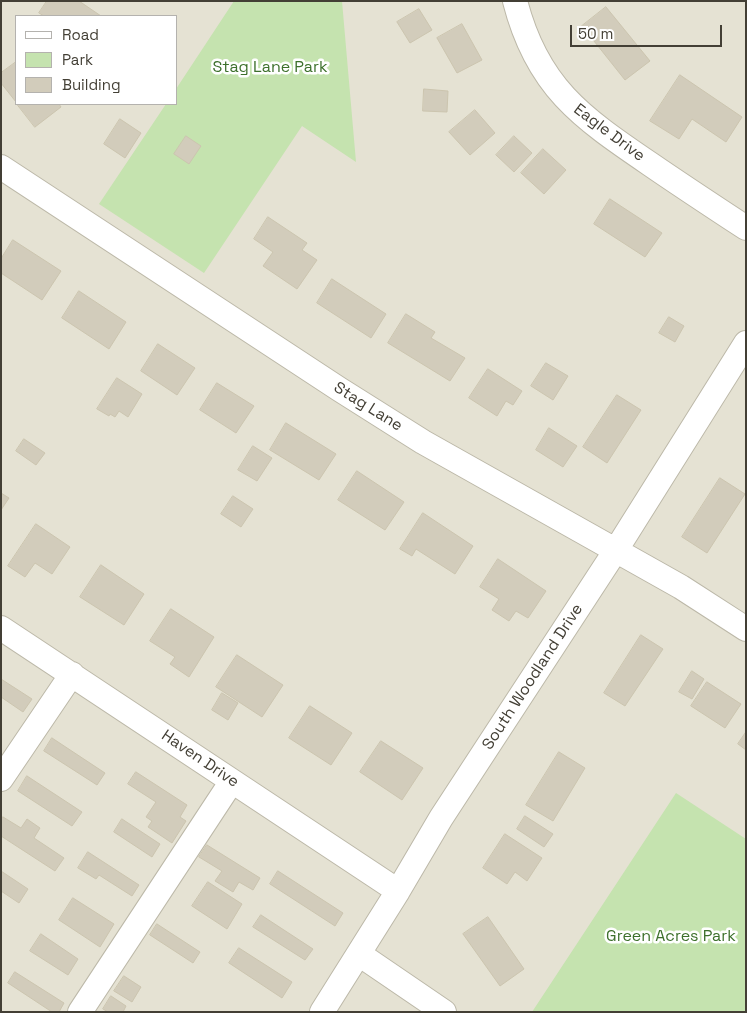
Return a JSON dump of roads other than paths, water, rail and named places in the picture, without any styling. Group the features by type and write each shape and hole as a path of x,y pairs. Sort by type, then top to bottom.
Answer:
{"street":[{"name":"Eagle Drive","path":"515,1 526,37 536,59 566,100 605,133 746,228"},
{"name":"Stag Lane","path":"1,167 423,442 681,587 746,629"},
{"name":"South Woodland Drive","path":"322,1012 398,891 441,818 616,550 746,343"},
{"name":"Haven Drive","path":"1,628 398,891"},
{"path":"1,780 72,674"},
{"path":"80,1012 232,781"},
{"path":"359,954 444,1012"}],"park label":[{"name":"Stag Lane Park","path":"270,68"},
{"name":"Green Acres Park","path":"671,937"}]}
